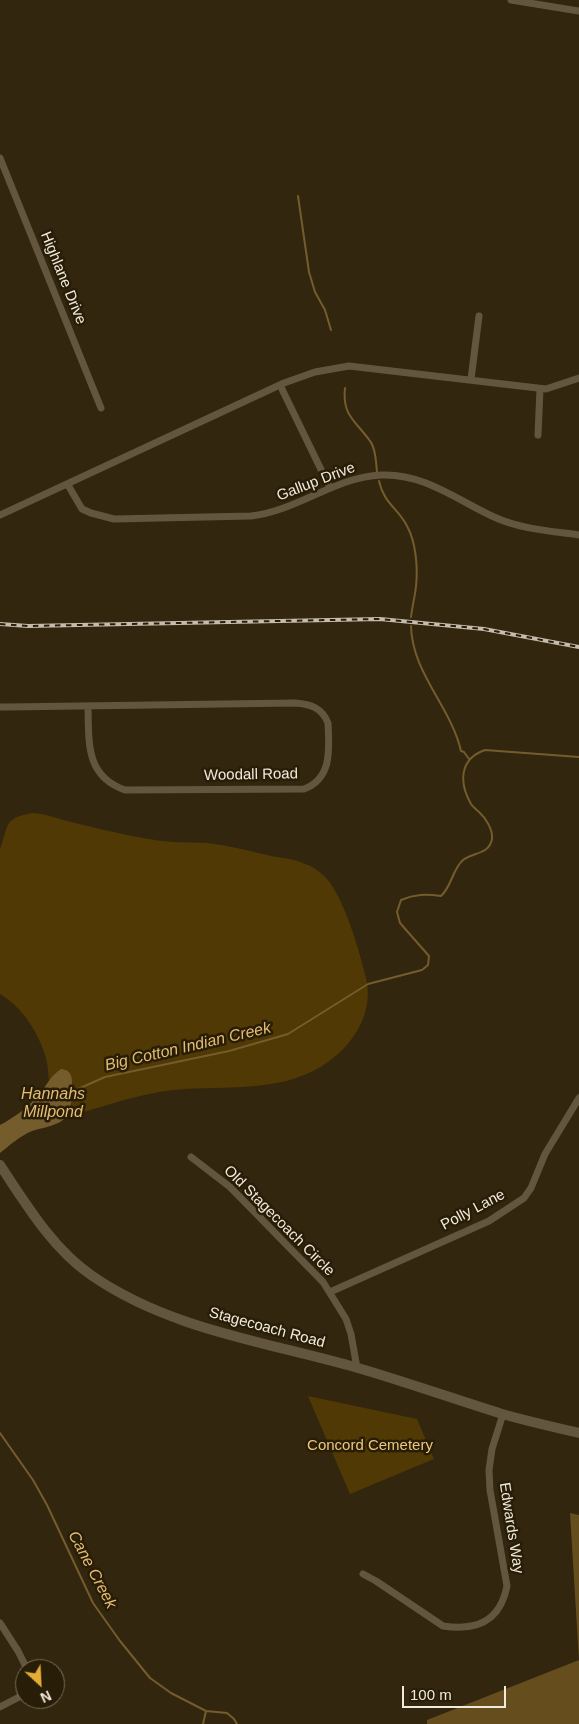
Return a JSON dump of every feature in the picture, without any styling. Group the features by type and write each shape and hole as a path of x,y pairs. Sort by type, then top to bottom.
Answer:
{"street":[{"path":"511,0 579,11"},
{"name":"Highlane Drive","path":"0,158 101,408"},
{"path":"471,380 478,316"},
{"path":"0,515 280,385 315,372 349,366 546,390 579,378"},
{"path":"280,385 330,488"},
{"path":"538,435 540,389"},
{"name":"Gallup Drive","path":"68,485 82,509 91,514 114,520 251,516 269,514 350,481 382,475 412,479 436,486 494,517 520,526 579,535"},
{"name":"Woodall Road","path":"0,707 295,703 310,705 322,713 328,723 325,770 318,782 304,788 125,790 103,777 91,758 88,706"},
{"name":"Polly Lane","path":"330,1292 489,1221 524,1198 531,1188 545,1154 579,1098"},
{"name":"Old Stagecoach Circle","path":"191,1157 230,1186 323,1282 346,1319 351,1334 357,1368"},
{"name":"Stagecoach Road","path":"3,1170 26,1206 65,1252 90,1275 124,1296 169,1317 246,1340 357,1368 503,1414 579,1433"},
{"name":"Edwards Way","path":"363,1574 443,1626 470,1628 491,1618 505,1598 507,1586 490,1490 489,1470 492,1449 503,1414"},
{"path":"0,1623 22,1659"},
{"path":"0,1707 15,1699"}],"green space":[{"path":"33,813 145,838 168,842 206,843 293,860 308,865 322,874 330,882 343,906 354,935 368,988 365,1014 353,1038 322,1066 304,1075 285,1081 245,1087 165,1091 128,1099 67,1117 70,1093 65,1069 58,1071 49,1081 48,1067 43,1049 29,1021 8,999 0,994 0,849 6,828 12,820 16,817"},
{"name":"Concord Cemetery","path":"308,1396 417,1419 434,1459 350,1494"}],"shaded area":[{"path":"570,1513 579,1515 579,1660"},
{"path":"579,1660 579,1724 427,1724 427,1720"}],"water":[{"name":"Hannahs Millpond","path":"61,1069 68,1071 72,1078 72,1099 67,1116 52,1126 23,1135 0,1153 0,1125 16,1115 36,1098 54,1074"}],"waterway":[{"path":"298,196 309,272 331,330"},
{"path":"345,388 348,412 372,444 377,472"},
{"path":"379,481 384,495 407,526 414,547 417,579 411,617"},
{"path":"411,626 413,643 418,659 449,720 461,751 469,759"},
{"name":"Big Cotton Indian Creek","path":"69,1093 105,1077 229,1051 288,1034 368,984 422,970 428,965 429,956 400,923 397,912 401,900 421,895 441,896 448,888 459,864 467,857 488,848 492,839 488,824 471,804 464,788 464,772 470,759 485,750 579,757"},
{"name":"Cane Creek","path":"0,1433 33,1480 47,1505 93,1603 150,1678 171,1693 206,1711 227,1713 237,1724"},
{"path":"203,1724 206,1711"}],"railway":[{"path":"0,624 28,626 380,619 484,629 579,647"}]}
